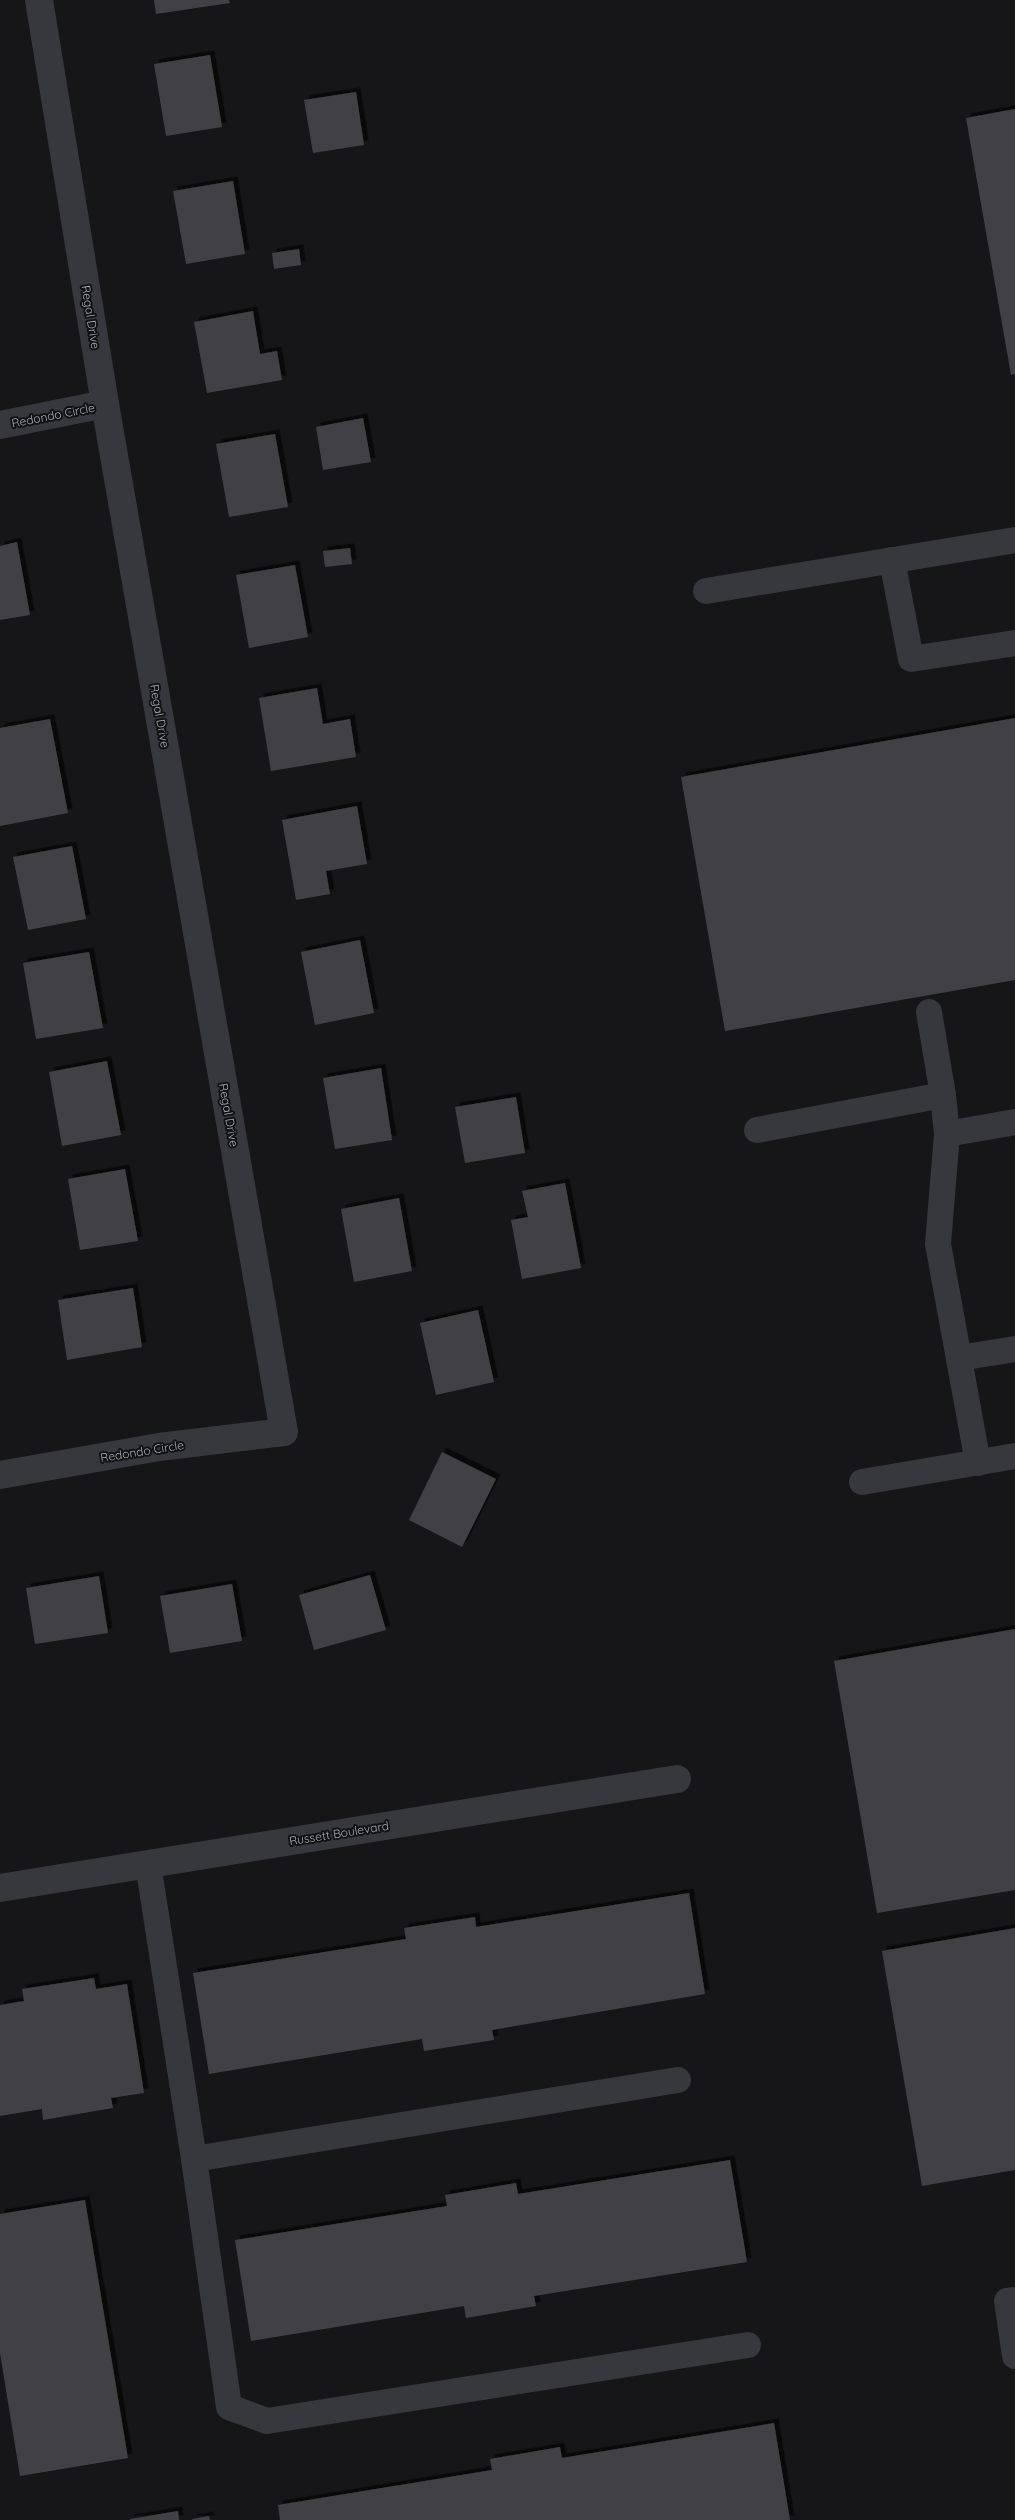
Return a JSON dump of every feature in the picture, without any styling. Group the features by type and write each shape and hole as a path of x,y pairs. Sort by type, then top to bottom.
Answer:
{"street":[{"name":"Regal Drive","path":"39,0 105,404 284,1432"},
{"name":"Redondo Circle","path":"0,425 105,404"},
{"name":"Redondo Circle","path":"0,1475 159,1447 284,1432"},
{"name":"Russett Boulevard","path":"0,1888 677,1779"}],"lane":[{"path":"706,591 1015,540"},
{"path":"892,560 911,659 1015,643"},
{"path":"929,1012 943,1095 947,1134 938,1244 978,1463"},
{"path":"757,1130 943,1095"},
{"path":"947,1134 1015,1122"},
{"path":"960,1358 1015,1348"},
{"path":"862,1482 1015,1456"},
{"path":"148,1864 194,2159 229,2407 267,2421 748,2346"},
{"path":"194,2159 678,2080"},
{"path":"1015,2300 1007,2301 1015,2356"}],"building":[{"path":"154,0 229,0 230,3 156,14"},
{"path":"210,55 222,127 166,136 154,64"},
{"path":"356,92 364,145 313,153 304,100"},
{"path":"1015,109 1015,374 1011,375 966,118"},
{"path":"233,181 245,254 186,264 173,191"},
{"path":"299,249 301,265 274,269 272,253"},
{"path":"253,311 260,354 277,351 282,380 207,393 194,322"},
{"path":"363,418 371,462 323,470 316,427"},
{"path":"275,434 288,507 229,517 216,444"},
{"path":"17,542 30,615 0,620 0,546"},
{"path":"350,548 352,564 325,567 323,551"},
{"path":"295,565 308,637 249,648 236,575"},
{"path":"317,688 323,724 350,719 356,757 271,771 259,698"},
{"path":"1015,718 1015,980 725,1031 681,777"},
{"path":"50,719 68,813 0,826 0,728"},
{"path":"357,806 367,864 326,871 330,894 296,900 282,820"},
{"path":"72,846 86,919 28,930 13,857"},
{"path":"360,940 374,1013 315,1025 301,952"},
{"path":"89,952 103,1028 36,1039 23,963"},
{"path":"107,1061 121,1135 62,1146 49,1072"},
{"path":"381,1068 392,1140 335,1149 323,1078"},
{"path":"516,1097 525,1153 465,1163 455,1107"},
{"path":"125,1169 138,1241 80,1250 68,1179"},
{"path":"565,1183 581,1268 522,1279 511,1220 528,1217 522,1191"},
{"path":"399,1198 412,1271 354,1282 341,1209"},
{"path":"133,1288 142,1347 67,1360 58,1300"},
{"path":"478,1310 494,1382 436,1395 420,1323"},
{"path":"442,1452 496,1479 462,1547 409,1520"},
{"path":"370,1575 386,1630 314,1650 299,1595"},
{"path":"99,1576 108,1633 35,1644 26,1588"},
{"path":"232,1584 242,1641 170,1653 160,1596"},
{"path":"1015,1629 1015,1890 877,1913 834,1661"},
{"path":"689,1893 705,1994 492,2030 494,2040 424,2051 422,2039 209,2074 193,1973 406,1939 404,1928 475,1917 476,1927"},
{"path":"1015,1928 1015,2170 922,2186 882,1951"},
{"path":"94,1978 96,1989 127,1984 144,2093 111,2098 113,2108 43,2120 42,2109 0,2116 0,2005 24,2001 22,1989"},
{"path":"730,2160 747,2262 534,2296 536,2306 466,2318 464,2306 251,2341 235,2240 447,2206 445,2195 516,2183 518,2194"},
{"path":"85,2200 128,2458 20,2476 0,2353 0,2214"},
{"path":"774,2423 790,2520 280,2520 278,2505 492,2470 490,2459 560,2447 562,2458"},
{"path":"178,2511 179,2520 130,2520 130,2519"},
{"path":"209,2516 210,2520 192,2520 192,2519"}]}
